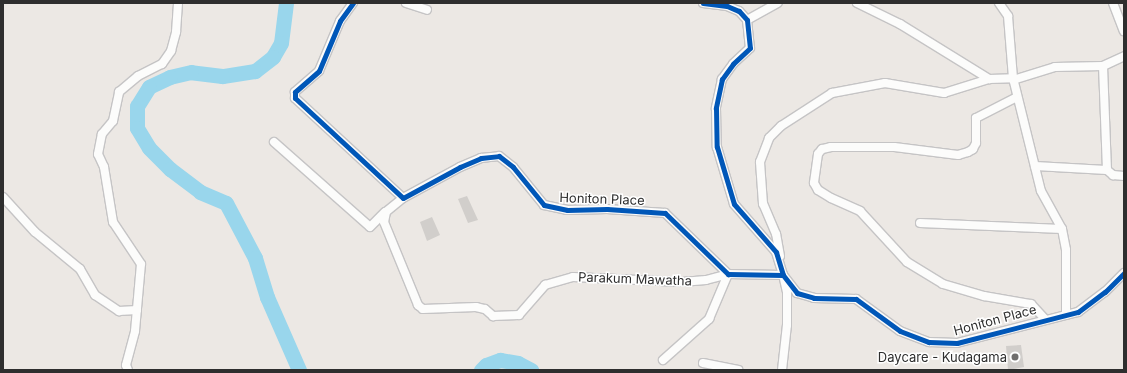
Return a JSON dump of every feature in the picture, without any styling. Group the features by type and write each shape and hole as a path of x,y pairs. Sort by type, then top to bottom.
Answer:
{"street":[{"path":"128,370 137,310 141,264 113,222 104,168 98,154 102,134 113,121 120,92 138,76 162,64 171,51 176,32 178,3"},
{"path":"274,142 370,227 403,198 295,98 295,92 320,71 340,22 353,3"},
{"path":"406,3 427,10"},
{"path":"702,3 728,6 739,11 747,20 778,3"},
{"path":"856,3 900,24 989,79"},
{"path":"999,3 1008,16 1010,23 1013,79 1041,192 1062,229 1066,250 1066,315"},
{"path":"1112,3 1124,31"},
{"name":"Honiton Place","path":"747,20 750,48 733,64 722,79 716,108 717,147 734,204 776,252 783,275 798,293 814,298 856,298 900,331 929,342 941,344 970,340 1044,318 1066,315 1087,307 1124,273"},
{"path":"782,370 787,325 787,292 776,234 763,204 760,162 769,138 781,126 832,93 885,83 944,93 989,79 1013,79 1055,67 1103,66 1124,56"},
{"path":"1103,66 1107,170"},
{"path":"1017,97 976,118 976,143 974,149 968,152 958,155 894,147 831,147 822,149 818,154 814,183 818,190 831,198 860,211 907,262 943,284 984,296 1031,304 1044,318"},
{"name":"Honiton Place","path":"403,198 460,167 481,158 499,156 513,167 544,205 567,210 607,209 665,213 728,274"},
{"path":"1035,166 1107,170 1113,175 1124,176"},
{"path":"3,197 35,232 80,269 95,295 119,311 137,310"},
{"name":"Parakum Mawatha","path":"386,212 384,222 418,305 423,309 476,307 485,309 493,316 518,315 545,285 573,277 682,282 706,280 728,274"},
{"path":"920,223 1062,229"},
{"path":"663,360 709,319 728,274 783,275"},
{"path":"703,363 738,370"}],"building":[{"path":"467,196 478,220 468,223 458,199"},
{"path":"432,217 440,235 427,241 420,222"},
{"name":"Daycare - Kudagama","path":"1021,345 1024,367 1008,370 1006,346"}],"waterway":[{"path":"286,3 281,43 273,57 255,71 222,76 191,72 170,77 149,87 137,106 137,128 149,148 170,169 200,192 226,203 255,258 267,297 299,370"},
{"path":"481,370 486,365 500,360 518,363 531,370"}],"cycle path":[{"path":"353,3 340,21 319,71 295,92 295,98 403,198 460,167 481,158 499,156 513,167 544,205 567,210 607,209 665,213 728,274 783,275"},
{"path":"703,3 727,6 739,11 747,20 750,48 733,64 722,79 716,108 717,147 734,204 776,252 783,275 797,293 814,298 856,299 900,331 929,342 957,343 1078,312 1105,292 1124,273"}],"place":[{"name":"Daycare - Kudagama","path":"1015,357"}]}
